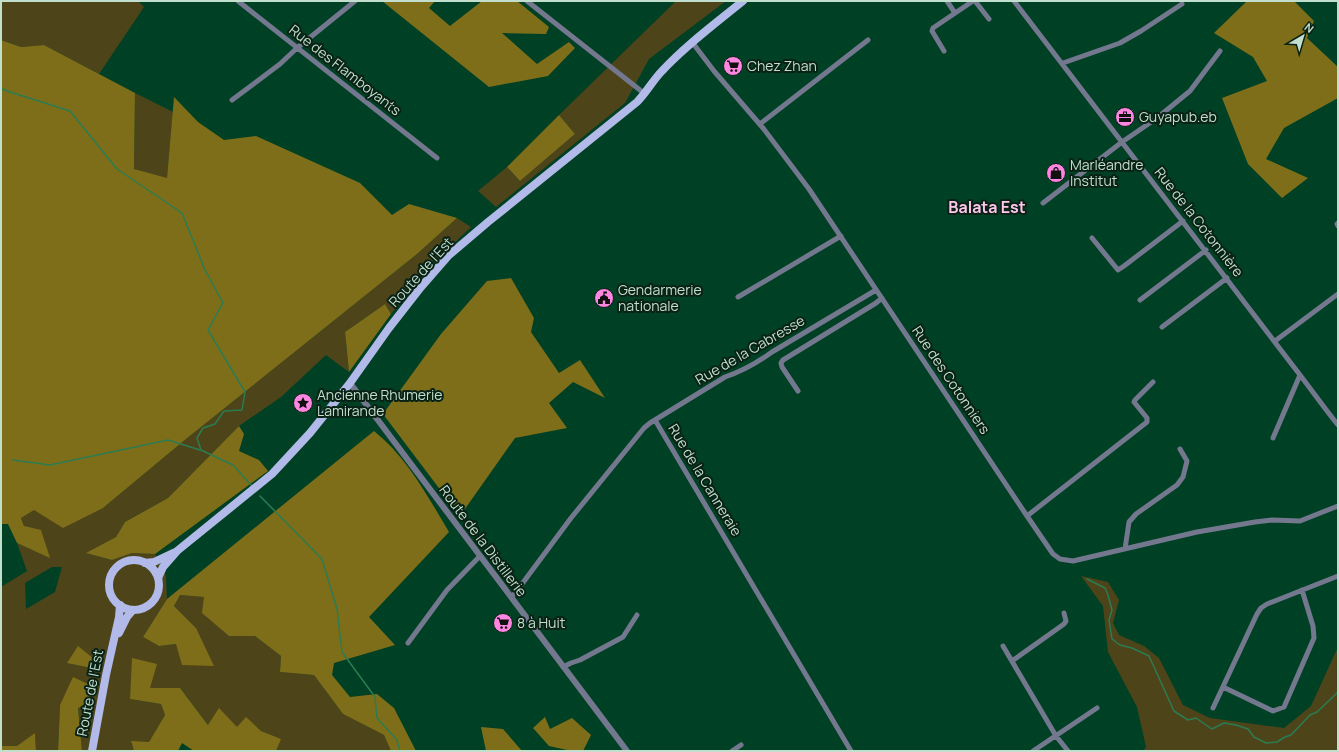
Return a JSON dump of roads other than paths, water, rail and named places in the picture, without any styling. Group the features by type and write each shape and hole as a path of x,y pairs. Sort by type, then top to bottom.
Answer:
{"main road":[{"name":"Route de l'Est","path":"158,578 163,567 177,551 272,474 310,433 350,384 389,328 421,287 448,256 637,102 645,94 662,71 692,42 743,1"},
{"name":"Route de l'Est","path":"145,563 154,562 177,551"},
{"path":"127,561 139,561 145,563 155,572 158,578 159,591 152,603 140,609 126,609 120,605 115,600 110,588 112,574 116,568 127,561"},
{"name":"Route de l'Est","path":"92,751 106,675 115,640 120,605"},
{"name":"Route de l'Est","path":"115,640 133,610"}],"street":[{"name":"Rue des Flamboyants","path":"238,1 437,158"},
{"path":"232,100 280,64 297,48 355,1"},
{"path":"527,1 645,94"},
{"path":"947,1 955,13"},
{"path":"944,51 932,31 933,28 974,1 989,19"},
{"name":"Rue de la Cotonnière","path":"1014,1 1318,397 1320,404 1338,425"},
{"path":"1063,64 1120,44 1182,4"},
{"path":"760,124 868,40"},
{"name":"Rue des Cotonniers","path":"692,42 714,71 760,124 809,189 1053,554 1060,559 1073,561 1197,532 1272,520 1300,521 1338,506"},
{"path":"1043,203 1122,142 1157,118 1190,91 1220,52"},
{"path":"1092,238 1118,270 1183,221"},
{"path":"738,297 841,236"},
{"path":"1140,300 1206,250"},
{"path":"1162,327 1227,278"},
{"name":"Rue de la Cabresse","path":"655,420 725,377 738,373 757,363 772,352 876,290"},
{"path":"1276,342 1338,294"},
{"path":"798,391 782,367 781,363 783,360 882,298"},
{"path":"1273,438 1300,375"},
{"path":"1027,516 1148,422 1134,402 1153,382"},
{"name":"Route de la Distillerie","path":"350,384 562,667 627,751"},
{"name":"Rue de la Canneraie","path":"511,597 637,435 655,420 851,751"},
{"path":"1125,549 1129,522 1136,514 1177,485 1183,477 1187,461 1180,449"},
{"path":"408,643 446,590 480,556"},
{"path":"1213,708 1248,632 1261,608 1267,604 1338,576"},
{"path":"1223,687 1273,711 1284,707 1314,638 1314,626 1302,590"},
{"path":"1012,661 1064,624 1066,621 1064,613"},
{"path":"562,667 585,658 622,637 637,615"},
{"path":"1003,646 1056,736 1068,751"},
{"path":"1033,751 1097,708"},
{"path":"732,751 741,746"}],"waterway":[{"path":"1,88 70,111 117,169 182,213 205,270 223,303 208,330 245,392 242,410 224,411 215,424 203,428 197,438 201,450 233,465 251,485"},
{"path":"13,460 50,465 168,440 200,450"},
{"path":"260,496 322,559 337,609 342,652 375,697 377,718 397,740 400,751"},
{"path":"1087,579 1105,588 1108,595 1112,610 1109,620 1112,639 1120,645 1132,648 1149,656 1174,711 1188,720 1196,718 1212,729 1224,723 1236,725 1248,729 1254,737 1266,743 1277,742 1291,735 1310,715 1317,712 1338,692"}],"place":[{"name":"Chez Zhan","path":"733,66"},
{"name":"Guyapub.eb","path":"1125,117"},
{"name":"Marléandre Institut","path":"1056,173"},
{"name":"Gendarmerie nationale","path":"604,298"},
{"name":"Ancienne Rhumerie Lamirande","path":"303,403"},
{"name":"8 à Huit","path":"503,623"}],"district":[{"name":"Balata Est","path":"987,207"}]}
